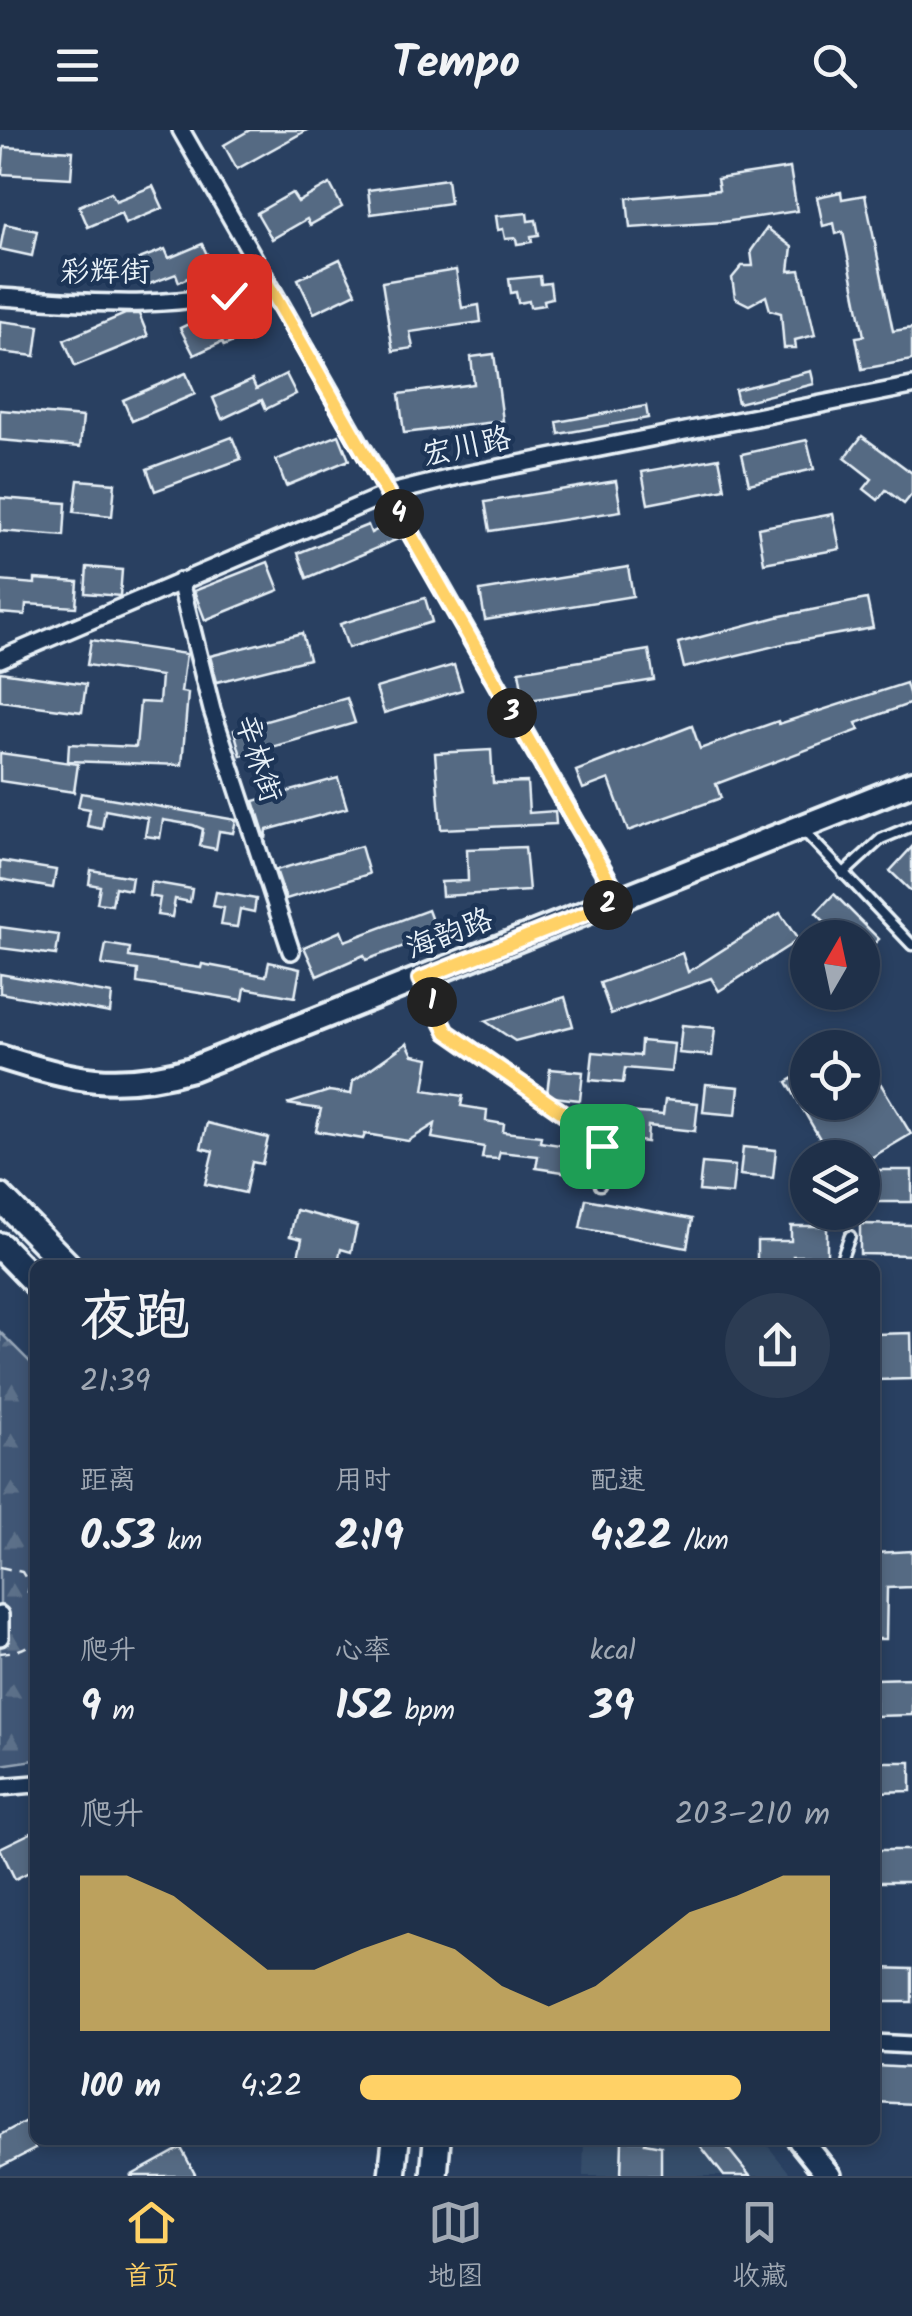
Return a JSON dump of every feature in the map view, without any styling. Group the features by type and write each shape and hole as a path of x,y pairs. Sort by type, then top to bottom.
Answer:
{"main road":[{"path":"0,1198 62,1260"},
{"path":"0,1246 30,1277"},
{"path":"392,2176 395,2145"},
{"path":"434,2176 437,2145"}],"street":[{"path":"180,130 620,900"},
{"name":"彩辉街","path":"0,297 118,305 229,296 267,283"},
{"name":"宏川路","path":"0,659 387,494 459,476 912,386"},
{"name":"辛林街","path":"180,581 212,710 290,951"},
{"name":"海韵路","path":"0,1057 90,1081 165,1076 912,783"},
{"path":"0,1615 0,1636"},
{"path":"0,1787 30,1784"},
{"path":"880,2044 912,2046"},
{"path":"804,2145 828,2176"}],"lane":[{"path":"842,874 880,838 912,826"},
{"path":"802,829 912,945"},
{"path":"420,979 447,1032 602,1140 600,1184"},
{"path":"841,1260 850,1236"}],"path":[{"path":"0,1567 22,1572 30,1582"},
{"path":"0,1653 30,1645"}],"shaded area":[{"path":"584,2145 767,2145 792,2176 583,2176"}],"green space":[{"path":"0,1332 30,1362 30,1761 0,1765"}],"building":[{"path":"250,130 307,130 237,169 224,145"},
{"path":"4,147 73,151 71,178 2,174"},
{"path":"790,168 797,211 724,222 630,228 627,198 719,190 717,179"},
{"path":"447,179 450,203 371,214 368,190"},
{"path":"330,184 342,207 310,225 307,219 272,239 257,213 292,193 298,202"},
{"path":"153,186 163,208 125,224 121,213 88,227 79,206 111,192 116,201"},
{"path":"841,192 842,199 865,195 893,331 912,328 912,360 862,369 856,337 864,336 843,232 836,234 834,223 823,226 817,197"},
{"path":"527,213 528,221 536,220 539,235 531,236 532,242 517,244 516,238 505,239 503,229 498,230 496,216"},
{"path":"5,224 37,231 32,256 0,249"},
{"path":"767,228 792,247 789,271 800,270 815,335 795,340 796,348 784,348 781,313 770,310 766,296 749,305 735,298 732,278 742,266 753,266 751,251"},
{"path":"202,244 213,267 179,282 176,274 144,286 134,261 165,249 169,258"},
{"path":"340,259 356,293 314,313 298,279"},
{"path":"456,270 462,308 479,305 481,322 410,332 413,348 393,351 382,282"},
{"path":"540,276 541,284 550,283 552,298 544,300 545,305 530,307 529,301 518,303 516,292 511,293 509,279"},
{"path":"248,306 259,331 194,355 180,328 209,314 214,322"},
{"path":"125,314 139,314 148,336 75,366 64,340"},
{"path":"0,321 39,326 35,356 0,352"},
{"path":"494,354 503,421 404,433 399,394 474,384 471,357"},
{"path":"811,371 814,384 738,403 735,390"},
{"path":"186,373 195,394 132,421 123,400"},
{"path":"286,374 296,394 266,409 262,400 222,419 213,398 252,380 256,389"},
{"path":"646,406 648,418 559,434 557,422"},
{"path":"0,410 83,417 80,447 0,440"},
{"path":"339,435 349,460 286,486 276,460"},
{"path":"862,436 912,473 912,494 904,504 886,490 878,500 864,489 872,479 845,458"},
{"path":"232,437 241,459 155,491 147,469"},
{"path":"807,440 814,469 749,484 742,454"},
{"path":"719,458 725,489 648,504 642,472"},
{"path":"78,480 115,483 112,516 74,512"},
{"path":"616,481 621,511 490,531 485,502"},
{"path":"0,498 66,503 64,536 0,531"},
{"path":"833,514 840,549 764,563 758,528"},
{"path":"392,522 400,538 307,578 298,553 368,525 371,533"},
{"path":"268,562 279,590 205,620 194,591"},
{"path":"87,567 122,570 120,596 85,593"},
{"path":"628,567 633,596 485,620 480,591"},
{"path":"35,579 78,582 76,607 26,604 25,615 0,613 0,581 35,584"},
{"path":"425,598 432,622 348,648 340,624"},
{"path":"867,599 873,628 787,643 684,668 678,643"},
{"path":"302,633 309,659 217,682 210,656"},
{"path":"91,640 186,654 181,692 188,693 182,765 68,761 69,744 136,747 140,702 159,703 161,676 87,665"},
{"path":"649,650 654,680 524,701 519,671"},
{"path":"454,665 462,690 384,713 376,688"},
{"path":"0,672 86,684 82,712 0,701"},
{"path":"906,683 912,703 856,723 859,730 716,784 721,798 628,831 609,779 583,789 576,771 692,726 700,749"},
{"path":"347,698 355,723 241,756 234,730"},
{"path":"491,750 493,783 527,782 529,813 555,811 556,824 441,829 435,753"},
{"path":"0,753 78,764 74,792 0,781"},
{"path":"338,778 347,808 267,830 266,839 254,801"},
{"path":"81,793 236,820 233,833 219,831 216,849 200,846 203,829 193,825 163,820 160,838 145,836 148,818 105,810 102,829 87,826 90,809 78,807"},
{"path":"361,846 369,874 286,899 276,870"},
{"path":"525,847 529,891 442,896 441,882 468,881 467,849"},
{"path":"912,847 912,892 890,871"},
{"path":"0,861 56,870 53,888 0,879"},
{"path":"91,870 132,877 130,890 115,887 112,905 97,903 100,886 89,884"},
{"path":"151,882 192,889 190,902 175,899 172,917 157,915 160,898 149,896"},
{"path":"216,892 256,899 254,912 240,909 237,927 221,925 224,908 213,906"},
{"path":"834,894 860,920 823,920 816,913"},
{"path":"428,910 437,934 366,960 364,955 317,976 304,947 341,931 345,941"},
{"path":"780,913 790,928 790,945 719,991 711,978 611,1014 600,983 682,953 688,972"},
{"path":"0,927 59,935 56,955 0,948"},
{"path":"106,944 130,948 129,957 201,968 202,964 266,976 269,962 300,969 295,997 245,988 243,1000 137,983 138,970 102,965"},
{"path":"0,974 112,994 110,1013 0,993"},
{"path":"565,997 573,1026 515,1041 485,1021"},
{"path":"682,1025 715,1028 712,1056 679,1053"},
{"path":"641,1041 674,1044 671,1072 625,1068 623,1083 590,1080 593,1052 640,1056"},
{"path":"407,1043 413,1055 429,1058 424,1090 463,1096 461,1106 487,1110 486,1121 504,1124 503,1132 541,1136 540,1142 586,1149 583,1175 536,1168 538,1156 500,1152 498,1159 482,1158 484,1147 432,1138 435,1124 408,1141 316,1131 321,1109 287,1104 329,1091 351,1094 353,1081"},
{"path":"550,1069 583,1072 580,1100 547,1093"},
{"path":"880,1083 911,1134 880,1152 880,1140 821,1140 809,1120 880,1120"},
{"path":"706,1084 739,1087 736,1115 703,1112"},
{"path":"665,1100 698,1103 695,1131 648,1126 647,1142 614,1138 616,1111 663,1115"},
{"path":"207,1123 268,1138 262,1164 252,1162 245,1193 205,1184 213,1151 201,1148"},
{"path":"743,1147 776,1150 773,1178 740,1175"},
{"path":"702,1163 735,1166 732,1194 699,1191"},
{"path":"880,1170 912,1170 912,1202 880,1202"},
{"path":"586,1199 692,1219 687,1248 580,1228"},
{"path":"296,1210 357,1226 351,1252 341,1249 338,1260 297,1260 302,1239 290,1236"},
{"path":"880,1224 912,1225 912,1255 860,1254 860,1230 880,1230"},
{"path":"791,1230 827,1230 827,1256 757,1260 757,1241 791,1241"},
{"path":"911,1333 912,1379 880,1380 880,1334"},
{"path":"912,1551 912,1587 887,1588 886,1639 880,1639 880,1553"},
{"path":"912,1678 912,1715 880,1716 880,1679"},
{"path":"880,1762 911,1762 911,1791 880,1792"},
{"path":"30,1833 30,1872 15,1879 0,1848"},
{"path":"880,1850 912,1850 912,1882 880,1882"},
{"path":"880,1968 912,1969 912,2002 880,2002"},
{"path":"880,2066 912,2068 912,2104 880,2102"},
{"path":"30,2119 30,2145 35,2145 35,2149 0,2167 0,2135"},
{"path":"622,2145 661,2146 661,2176 621,2176"},
{"path":"700,2145 725,2145 750,2176 724,2176"},
{"path":"181,2148 196,2176 130,2176"}],"route":[{"path":"229,296 267,283 620,900 420,979 447,1032 602,1140 602,1146"}]}
